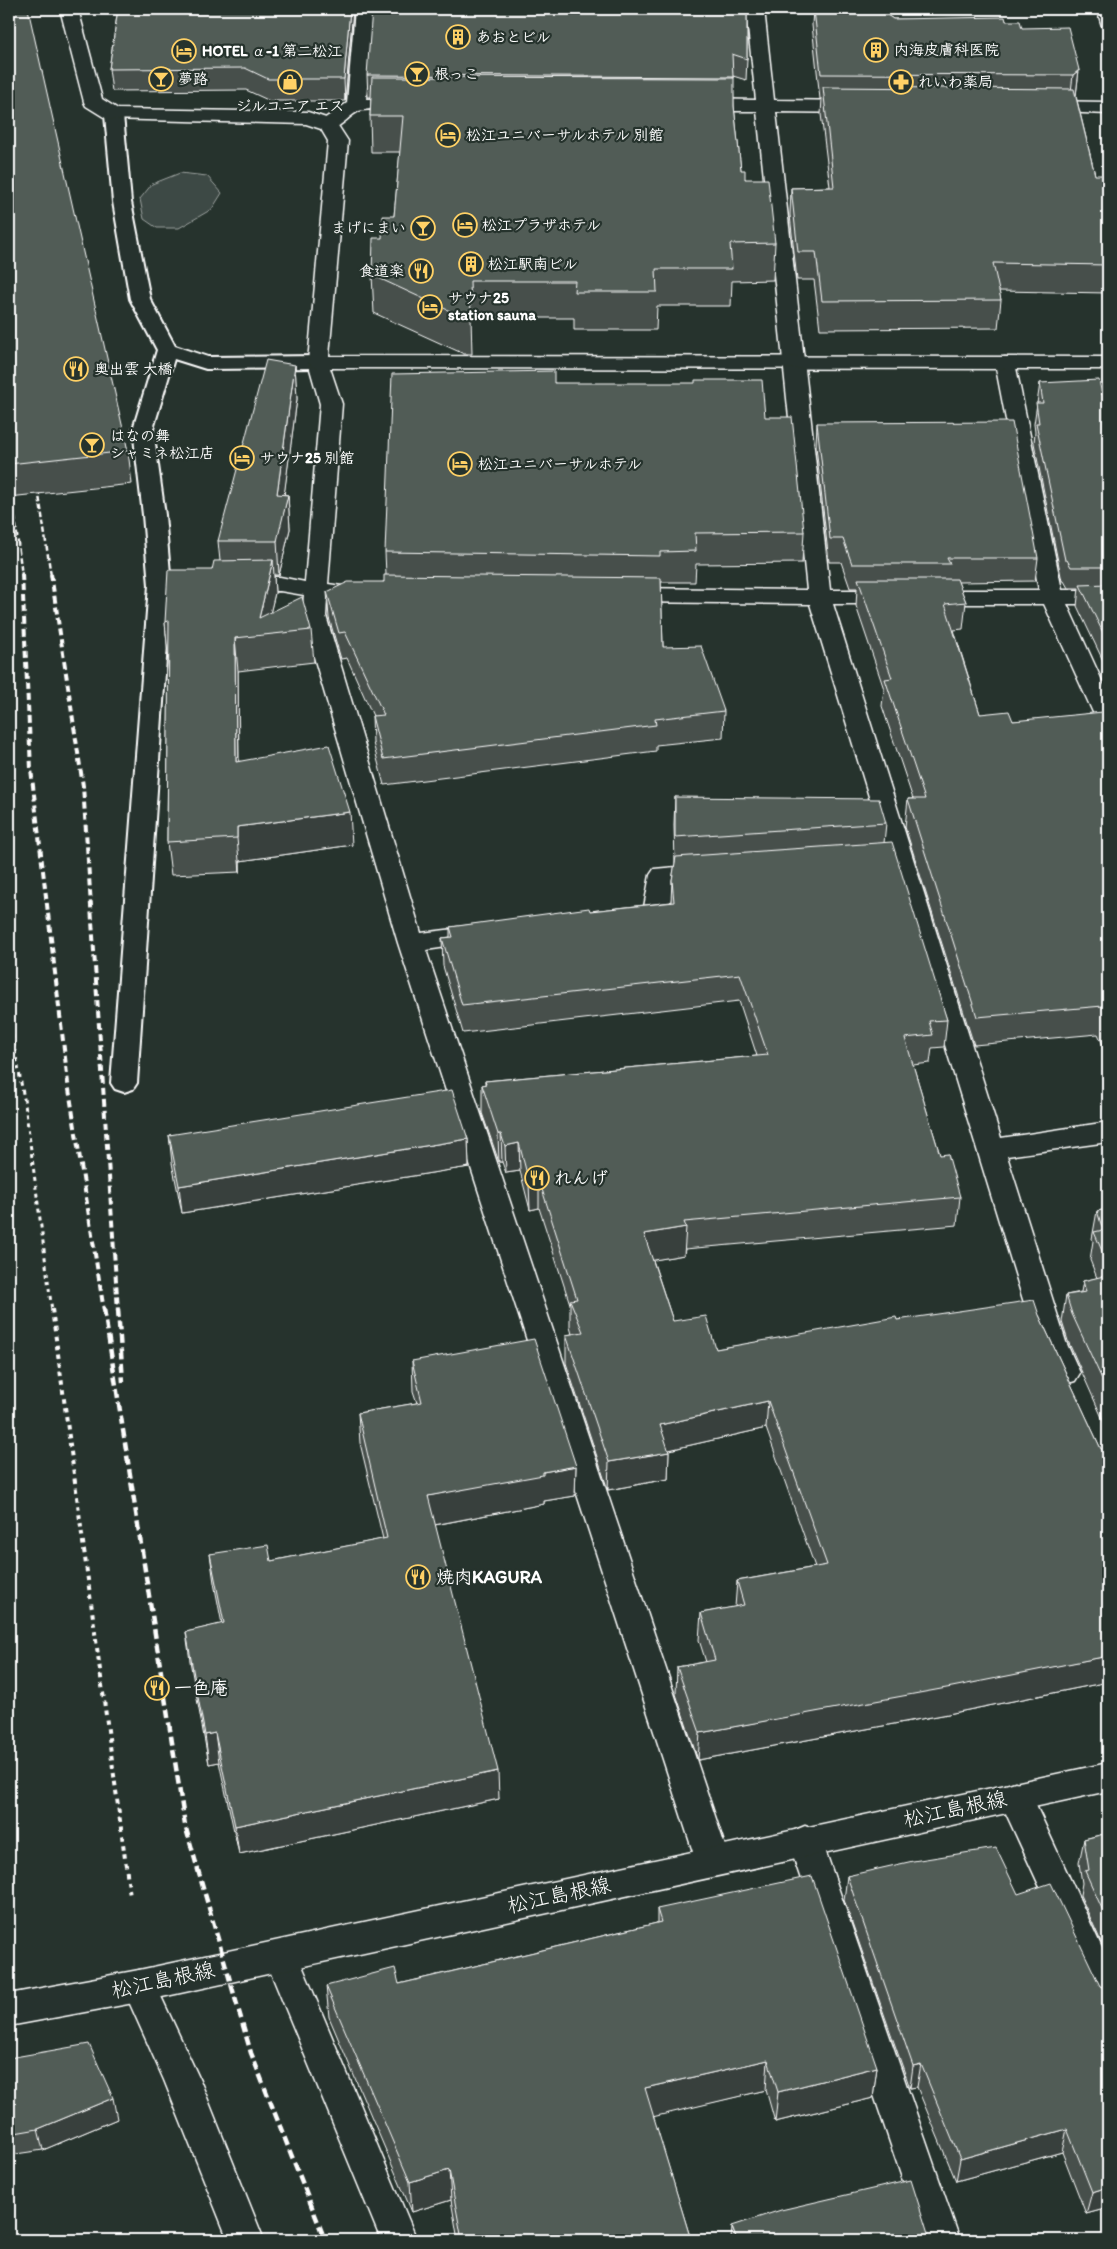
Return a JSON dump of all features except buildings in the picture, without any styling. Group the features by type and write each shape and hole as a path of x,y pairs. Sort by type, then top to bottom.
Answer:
{"street":[{"path":"69,9 93,102 114,114 308,118 328,125 338,141 318,362 331,404 314,616 411,943 713,1861"},
{"path":"356,105 364,9"},
{"path":"755,9 792,363 819,597 890,859 990,1149 1051,1342 1075,1396"},
{"path":"1106,9 1108,22"},
{"path":"328,125 356,105 426,105"},
{"path":"684,105 873,107"},
{"path":"1020,108 1108,108"},
{"path":"318,362 1108,363"},
{"path":"1005,363 1052,597 1108,719"},
{"path":"160,586 280,584 317,591 357,591"},
{"path":"603,594 819,597 1108,597"},
{"path":"606,920 655,914 663,875 732,870"},
{"path":"411,943 499,933"},
{"path":"990,1149 1108,1132"},
{"name":"松江島根線","path":"9,2010 140,1986 1108,1777"},
{"path":"1015,1796 1108,1998"},
{"path":"805,1841 942,2240"},
{"path":"281,1956 399,2240"},
{"path":"140,1986 182,2080 246,2240"}],"lane":[{"path":"114,114 122,202 140,299 167,350 206,363 318,362"},
{"path":"124,1083 160,586 144,429 167,350"}],"path":[{"path":"9,1020 25,1104 130,1896"}],"shaded area":[{"path":"180,173 207,176 222,193 212,209 179,228 157,228 144,219 140,199 152,184"}],"railway":[{"path":"9,469 22,576"},
{"path":"37,482 51,576"},
{"path":"22,574 31,769 68,1083 104,1311"},
{"path":"51,574 83,786 118,1311"},
{"path":"104,1309 185,1825 251,2053 325,2240"},
{"path":"118,1309 123,1382"}],"place":[{"name":"あおとビル","path":"458,37"},
{"name":"内海皮膚科医院","path":"876,50"},
{"name":"HOTEL α-1 第二松江","path":"184,51"},
{"name":"根っこ","path":"417,74"},
{"name":"夢路","path":"161,79"},
{"name":"ジルコニア エス","path":"290,82"},
{"name":"れいわ薬局","path":"901,82"},
{"name":"松江ユニバーサルホテル 別館","path":"448,135"},
{"name":"松江プラザホテル","path":"465,225"},
{"name":"まげにまい","path":"423,228"},
{"name":"松江駅南ビル","path":"471,264"},
{"name":"食道楽","path":"421,271"},
{"name":"サウナ25 station sauna","path":"430,307"},
{"name":"奥出雲 大橋","path":"76,369"},
{"name":"はなの舞 シャミネ松江店","path":"92,445"},
{"name":"サウナ25 別館","path":"242,458"},
{"name":"松江ユニバーサルホテル","path":"460,464"},
{"name":"れんげ","path":"537,1178"},
{"name":"焼肉KAGURA","path":"418,1577"},
{"name":"一色庵","path":"157,1688"}]}
